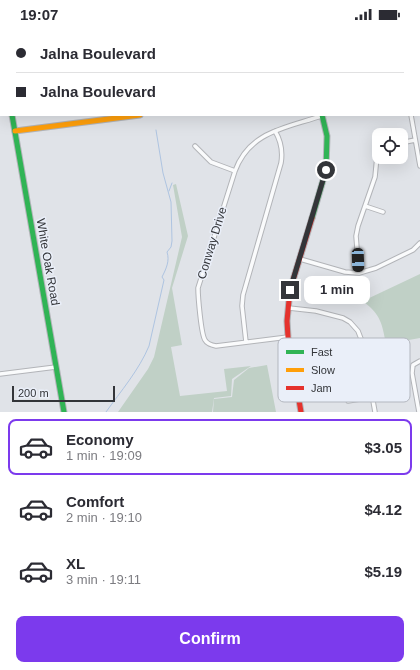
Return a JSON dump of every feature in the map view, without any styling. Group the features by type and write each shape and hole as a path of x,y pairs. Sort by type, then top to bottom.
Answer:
{"street":[{"name":"White Oak Road","path":"12,116 64,412"},
{"path":"15,131 132,116"},
{"name":"Conway Drive","path":"278,338 216,346 210,345 204,340 198,288 238,161 251,145 261,137 320,116"},
{"path":"288,337 288,308 290,290 326,170 327,136 323,116"},
{"path":"411,116 420,166"},
{"path":"246,342 242,306 243,295 283,154 275,131"},
{"path":"408,142 415,140"},
{"path":"195,146 211,162 235,171"},
{"path":"359,273 356,236 375,177 376,164"},
{"path":"365,206 383,212"},
{"path":"300,258 345,272 359,273 366,272 383,265 413,250 420,244"},
{"path":"288,308 316,311 343,318 350,322 358,332 360,338"},
{"name":"Conway Drive","path":"280,338 288,337"},
{"path":"419,412 412,373 413,365 420,361"},
{"path":"0,374 56,367"},
{"path":"299,402 301,412"},
{"path":"373,402 375,412"}],"shaded area":[{"path":"176,184 188,236 172,288 182,345 171,347 180,396 227,391 224,369 251,366 232,379 231,396 214,398 212,412 118,412 148,369 154,357 182,237 173,185"},
{"path":"420,274 420,338 410,340 410,338 385,338 380,320 374,311 364,302 365,300"},
{"path":"267,365 276,412 213,412 214,399 232,397 234,380 249,368"}],"waterway":[{"path":"106,412 135,372 149,346 164,280 162,277 168,262 167,252 171,247 171,202 163,173 156,130"},
{"path":"169,191 172,183"}],"traffic: fast":[{"path":"12,116 64,412"},
{"path":"312,218 326,170 327,136 322,116"}],"traffic: slow":[{"path":"15,131 132,116"}],"traffic: jam":[{"path":"288,338 287,321 290,290 312,218"},
{"path":"299,402 301,412"}],"route":[{"path":"290,290 326,170"}]}
